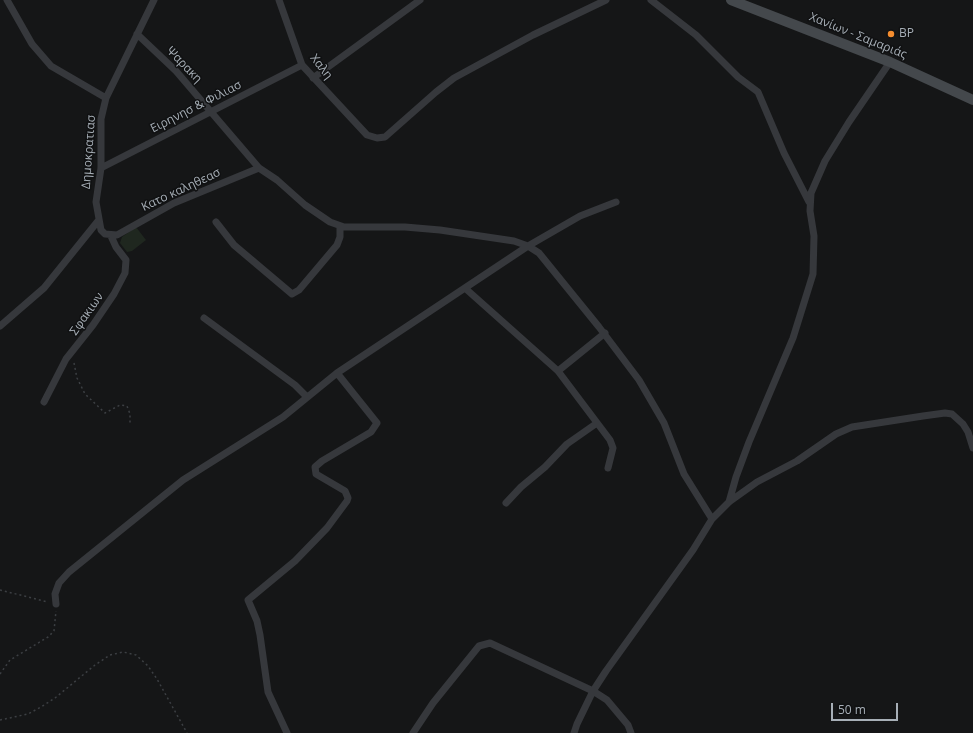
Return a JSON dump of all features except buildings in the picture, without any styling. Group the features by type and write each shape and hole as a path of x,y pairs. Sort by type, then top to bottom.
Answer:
{"main road":[{"name":"Χανίων - Σαμαριάς","path":"731,0 890,62 973,100"}],"street":[{"path":"7,0 32,44 51,66 106,98"},
{"name":"Δημοκρατιασ","path":"98,220 96,202 101,168 100,119 106,98 154,0"},
{"name":"Χαλη","path":"279,0 302,65 367,136 377,138 385,137 454,78 533,35 606,0"},
{"path":"313,78 420,0"},
{"path":"651,0 696,35 720,56 738,78 758,92 784,153 809,202 814,236 813,274 793,338 749,442 736,477 729,502"},
{"name":"Ψαρακη","path":"137,34 176,71 212,111 259,168 277,180 318,214 330,222 340,226"},
{"path":"809,202 811,193 825,161 849,122 890,62"},
{"name":"Ειρηνησ & Φιλιασ","path":"101,168 302,65"},
{"name":"Κατο καληθεασ","path":"112,236 174,203 259,168"},
{"path":"56,604 55,594 59,583 68,572 184,480 272,424 337,373 466,289 528,246 580,216 616,202"},
{"path":"98,220 101,230 105,234 112,236"},
{"path":"0,326 44,288 98,220"},
{"path":"216,222 234,245 292,294 299,290 337,245 340,237 340,226 440,230 514,242 528,246 539,253 547,261 639,380 664,423 684,474 712,519"},
{"name":"Σφακιων","path":"44,402 66,359 73,353 114,294 125,273 126,260 116,247 112,236"},
{"path":"466,289 558,371 610,440 613,448 608,468"},
{"path":"204,318 295,385 307,397"},
{"path":"558,371 604,334"},
{"path":"286,733 268,692 257,621 248,600 295,561 327,528 347,501 348,494 316,474 314,471 315,467 322,461 371,432 377,423 337,373"},
{"path":"574,733 593,691 712,519 729,502 768,475 797,461 836,434 852,427 945,413 952,414 963,424 968,432 973,448"},
{"path":"506,503 520,487 545,467 567,444 597,423"},
{"path":"413,733 438,698 479,646 484,643 498,645 593,691 608,700 628,725 631,733"}],"path":[{"path":"73,353 77,378 85,394 105,413 120,405 127,406 130,414 130,424"},
{"path":"0,590 56,604 54,631 45,639 10,660 0,674"},
{"path":"0,720 28,714 41,707 55,698 95,665 110,655 123,652 136,655 148,666 158,679 188,733"}],"shaded area":[{"path":"136,227 146,240 132,251 127,252 120,243 122,237"}],"place":[{"name":"BP","path":"891,34"}]}
